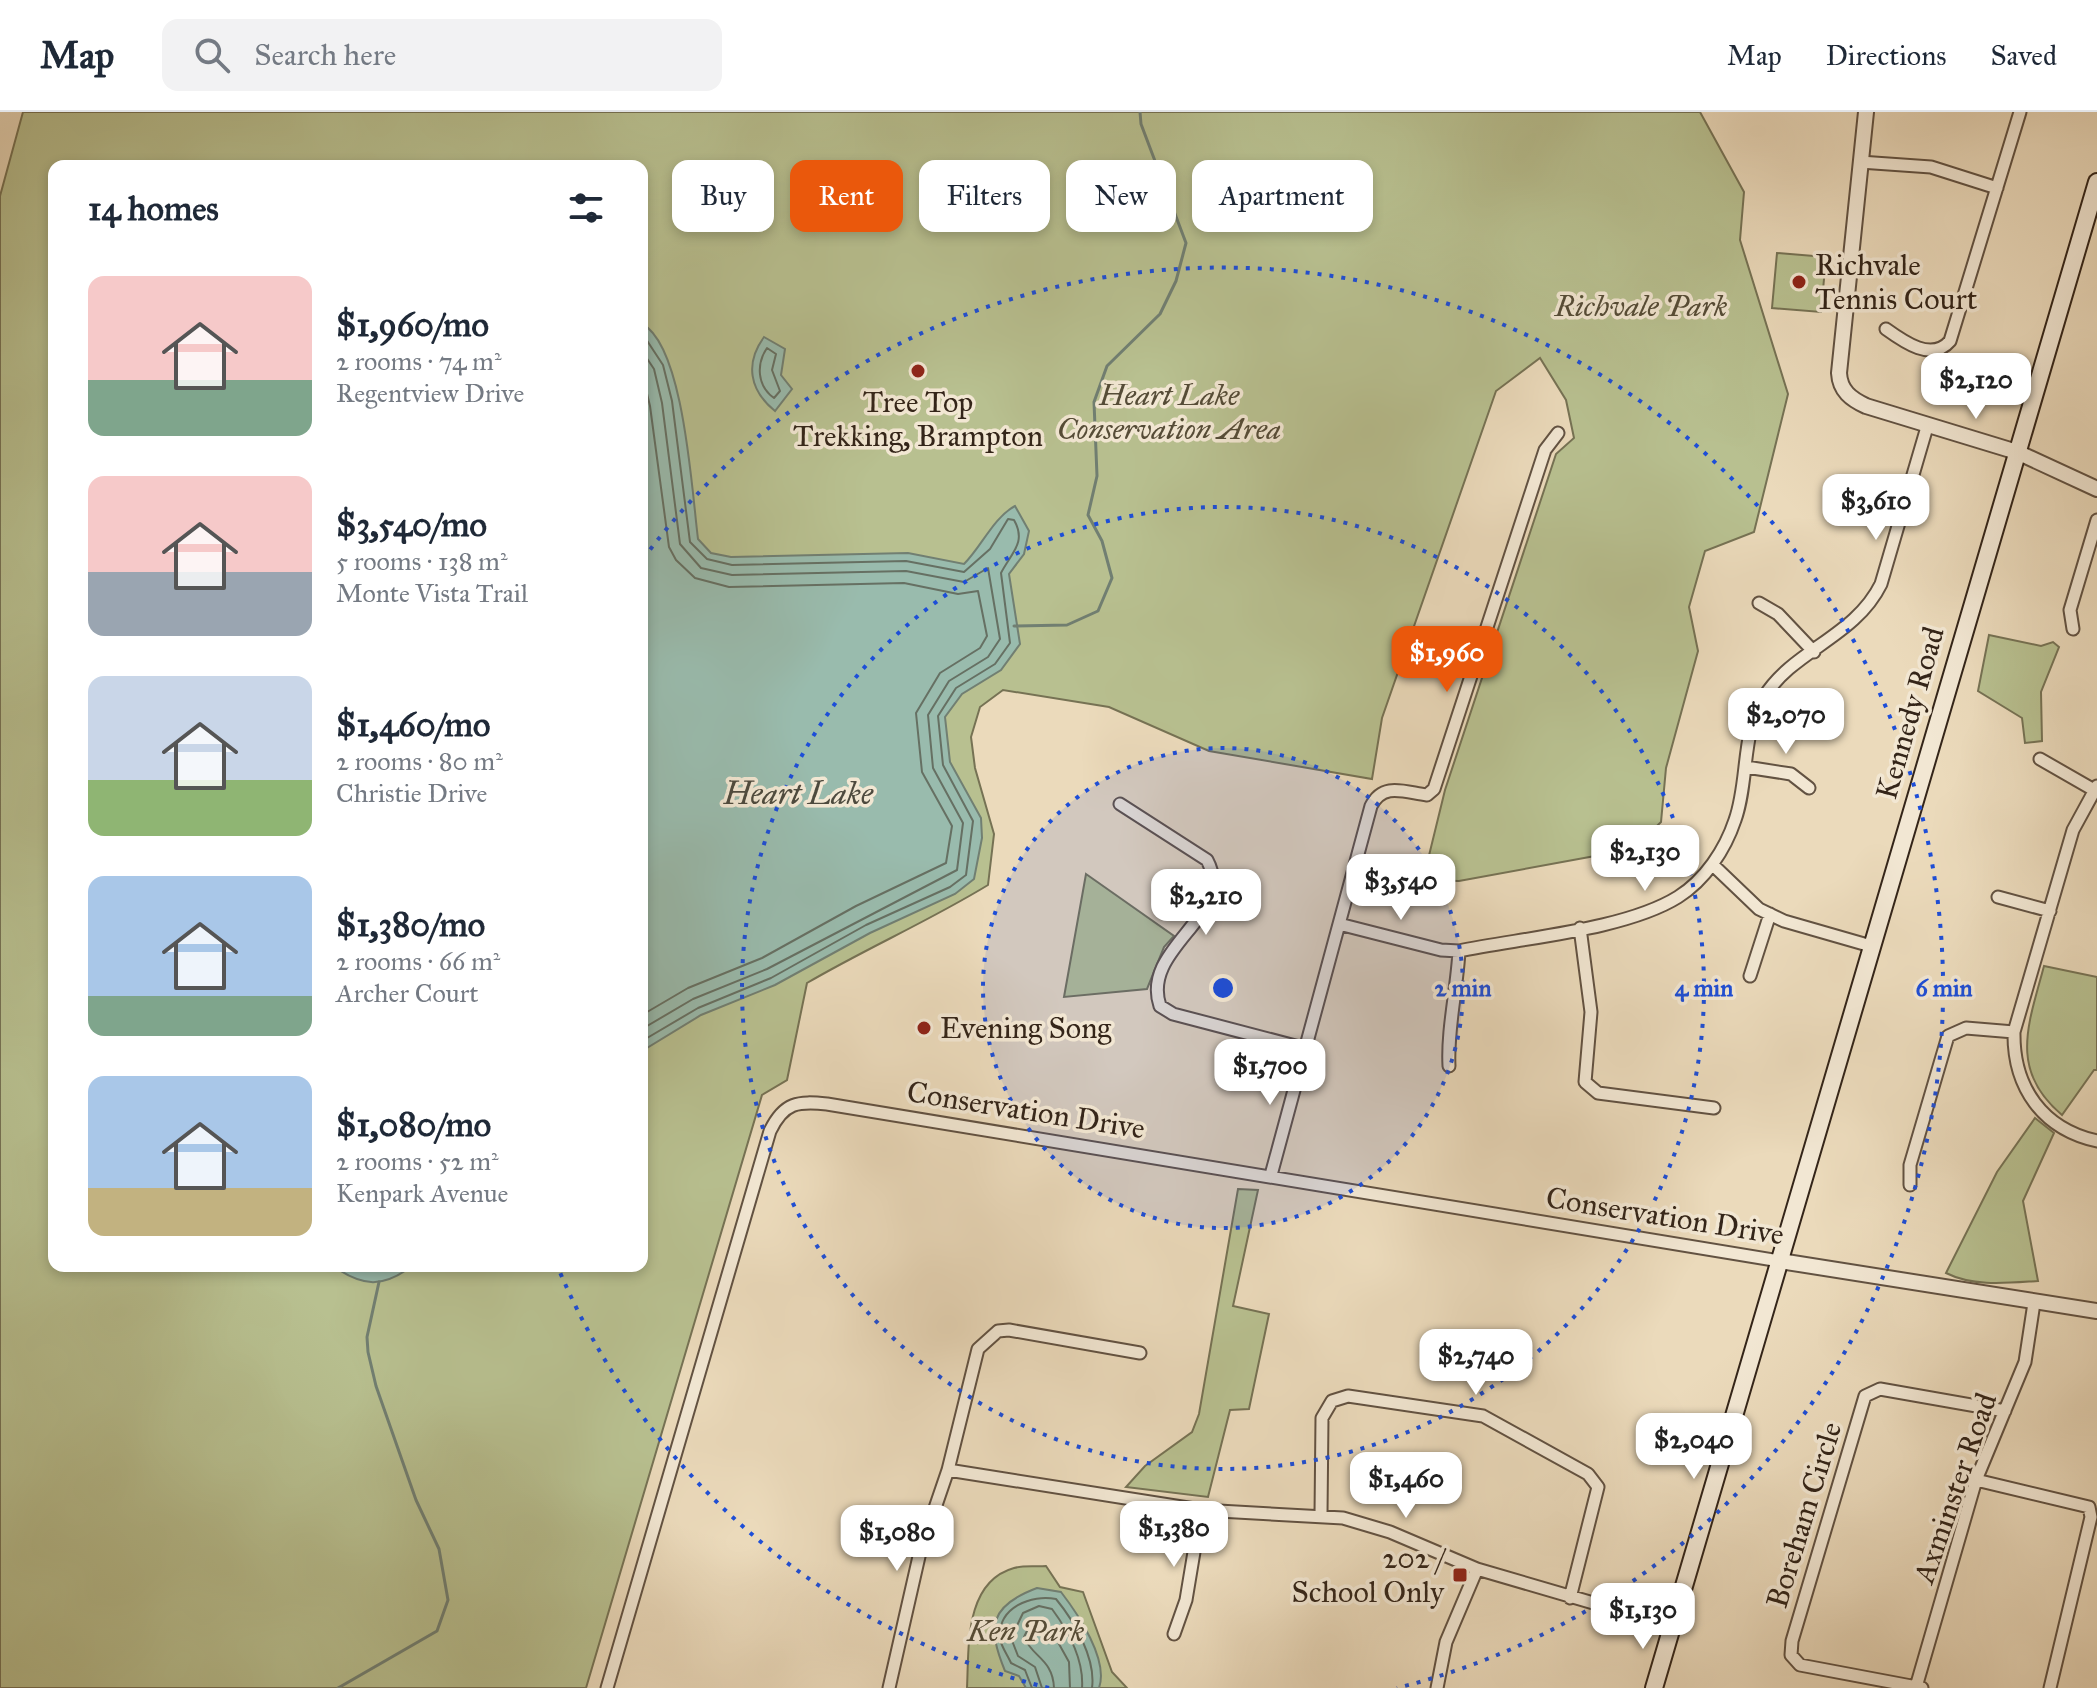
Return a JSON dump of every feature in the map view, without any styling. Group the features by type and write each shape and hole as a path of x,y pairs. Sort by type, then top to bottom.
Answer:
{"main road":[{"name":"Kennedy Road","path":"1654,1688 2097,182"}],"street":[{"path":"1866,112 1840,383 1852,400 1927,427 2017,452 2097,489"},
{"path":"1886,329 1905,343 1928,351 1940,350 1950,341 2020,112"},
{"path":"1860,162 1931,167 1997,188"},
{"path":"1339,924 1441,950 1459,951 1580,928 1662,906 1686,891 1713,865 1735,820 1751,723 1764,696 1790,668 1862,615 1873,600 1885,572 1927,427"},
{"path":"1271,1175 1303,1048 1377,794 1395,790 1427,795 1434,789 1545,450 1558,433"},
{"path":"2073,629 2070,610 2097,520"},
{"path":"1759,603 1778,614 1814,652"},
{"path":"2040,759 2096,788 2073,830 2014,1032 2021,1080 2035,1107 2071,1135 2097,1141"},
{"path":"1746,767 1791,774 1809,788"},
{"path":"1120,804 1207,860 1213,874 1210,897 1204,911 1177,940 1160,975 1156,987 1160,1006 1173,1014 1303,1048"},
{"path":"1713,865 1746,898 1770,914 1871,946"},
{"path":"1998,897 2050,911"},
{"path":"1750,976 1770,914"},
{"path":"1580,928 1591,1012 1585,1082 1598,1093 1714,1108"},
{"path":"1449,1066 1448,1044 1457,1000 1459,951"},
{"path":"1910,1185 1910,1165 1948,1036 1966,1028 2014,1032"},
{"name":"Conservation Drive","path":"607,1688 770,1131 786,1106 801,1101 1271,1175 1452,1209 2097,1311"},
{"name":"Axminster Road","path":"1916,1687 1976,1480 2025,1362 2034,1303"},
{"path":"889,1688 920,1552 948,1470 978,1349 998,1331 1140,1353"},
{"name":"Boreham Circle","path":"1922,1688 1800,1665 1791,1655 1792,1641 1865,1396 1880,1389 2005,1411"},
{"path":"1321,1514 1322,1418 1332,1401 1348,1396 1483,1416 1588,1474 1598,1487 1570,1598"},
{"path":"948,1470 1201,1510 1321,1514 1390,1532 1477,1569 1672,1626"},
{"path":"1976,1480 2089,1507 2091,1517 2050,1688"},
{"path":"1174,1634 1186,1600 1201,1510"},
{"path":"1437,1688 1446,1642 1477,1569"}],"green space":[{"name":"Heart Lake Conservation Area","path":"23,112 1700,112 1744,192 1740,240 1788,394 1754,532 1705,551 1689,607 1698,651 1666,768 1661,822 1633,849 1459,881 1423,880 1445,790 1556,454 1574,438 1566,400 1540,358 1496,391 1382,718 1372,779 1209,751 1109,707 1003,690 980,707 971,737 975,768 994,834 988,885 807,983 787,1080 762,1095 586,1688 0,1688 0,196"},
{"name":"Richvale Tennis Court","path":"1777,253 1826,257 1821,312 1772,308"},
{"path":"1989,635 2041,646 2053,642 2059,647 2041,692 2042,741 2025,743 2022,718 1978,691"},
{"path":"1086,874 1174,936 1164,947 1147,989 1064,997"},
{"path":"2044,966 2097,977 2097,1070 2062,1115 2034,1081 2029,1063 2029,1026"},
{"path":"2035,1118 2054,1133 2023,1201 2038,1281 1979,1282 1946,1273 1997,1172"},
{"path":"1238,1189 1258,1190 1233,1306 1269,1314 1249,1409 1230,1410 1208,1497 1126,1487 1145,1466 1192,1432 1199,1414"},
{"name":"Ken Park","path":"1046,1566 1060,1587 1083,1592 1112,1672 1127,1688 967,1688 972,1618 986,1587 1014,1568"}],"water":[{"name":"Heart Lake","path":"648,330 656,337 668,360 677,389 689,456 698,539 711,553 731,557 908,553 964,564 1000,518 1015,506 1029,531 1024,554 1009,574 1020,644 1001,670 962,694 945,717 950,762 981,818 982,838 974,879 955,894 870,933 775,985 701,1015 648,1047"},
{"path":"764,337 785,349 781,375 792,389 775,411 760,394 753,376 754,357"},
{"path":"342,1272 403,1272 373,1282"},
{"path":"1037,1588 1061,1592 1076,1612 1100,1664 1099,1688 1026,1688 1019,1676 1005,1671 996,1642 996,1620 1009,1602"}],"waterway":[{"path":"1014,626 1067,625 1098,611 1112,578 1102,541 1088,515 1097,476 1094,402 1107,366 1160,314 1176,281 1186,243 1141,124 1140,112"},
{"path":"338,1688 437,1631 448,1600 439,1549 416,1500 376,1386 368,1352 367,1337 379,1282"}],"place":[{"name":"Richvale Tennis Court","path":"1799,282"},
{"name":"Tree Top Trekking, Brampton","path":"918,371"},
{"name":"Evening Song","path":"924,1028"},
{"name":"202 / School Only","path":"1460,1575"}],"park label":[{"name":"Richvale Park","path":"1641,306"}]}
